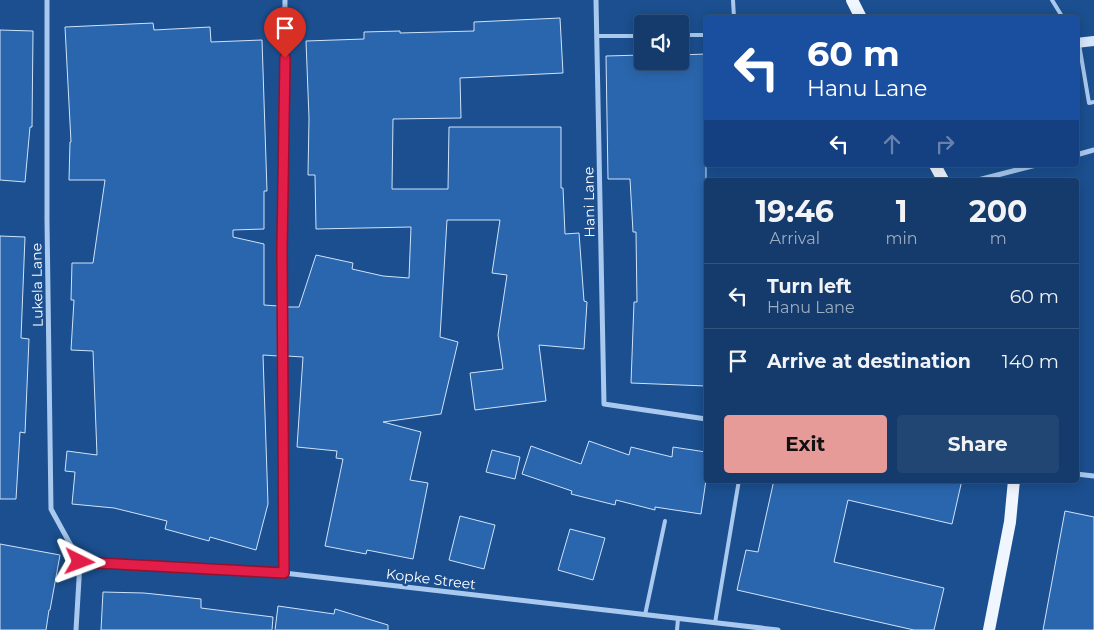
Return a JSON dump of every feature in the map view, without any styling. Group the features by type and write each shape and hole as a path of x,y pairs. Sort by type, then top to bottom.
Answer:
{"main road":[{"path":"852,0 860,15"},
{"path":"989,630 1010,522 1014,483"}],"street":[{"name":"Lukela Lane","path":"47,0 47,220 51,509 80,562"},
{"path":"284,573 282,250 285,0"},
{"name":"Hani Lane","path":"596,0 604,404 704,419"},
{"path":"1079,41 1094,41"},
{"path":"1079,154 1094,150"},
{"path":"986,178 1028,167"},
{"path":"1079,474 1094,476"},
{"name":"Kopke Street","path":"80,562 284,573 716,623 740,628 778,630"},
{"path":"76,630 80,562"}],"lane":[{"path":"733,0 734,15"},
{"path":"1052,0 1061,15"},
{"path":"689,35 704,35"},
{"path":"597,36 634,36"},
{"path":"1079,51 1089,103 1094,102"},
{"path":"716,623 739,483"},
{"path":"645,615 665,521"},
{"path":"676,630 678,619"}],"building":[{"path":"560,18 563,73 460,78 461,118 393,119 392,189 448,189 449,127 561,127 561,188 563,188 565,234 579,233 584,301 587,302 584,349 539,345 546,401 475,410 470,373 503,369 498,335 507,275 492,273 500,220 447,220 440,337 458,342 441,414 383,422 421,432 410,480 428,483 413,559 367,550 366,554 325,546 343,459 336,458 337,451 297,447 303,357 287,356 287,307 299,307 316,255 353,263 352,269 383,276 409,278 411,227 316,229 315,175 308,175 309,118 306,41 364,39 364,32 474,31 474,22"},
{"path":"153,23 154,30 210,27 211,42 262,40 267,191 264,191 264,229 233,230 233,237 264,244 264,305 278,306 278,356 263,355 268,504 256,550 210,537 209,541 165,529 167,521 114,508 72,504 75,472 65,471 67,451 97,455 93,351 71,350 74,300 71,300 72,263 93,263 105,180 69,180 71,142 65,27"},
{"path":"0,30 33,31 32,127 30,127 25,182 0,180"},
{"path":"704,54 704,167 706,167 706,178 704,178 704,386 631,383 634,302 637,302 636,232 633,232 630,179 608,179 606,56 634,55 634,70 689,70 689,55"},
{"path":"0,236 25,237 21,338 29,339 25,433 20,432 16,499 0,499"},
{"path":"589,441 629,455 631,447 672,457 673,447 704,452 704,483 706,483 701,514 655,507 655,510 616,500 615,505 571,494 572,491 522,474 531,446 581,464"},
{"path":"492,450 520,457 515,479 486,472"},
{"path":"773,483 961,483 952,524 848,500 834,562 944,588 934,630 914,630 737,590 746,550 758,552"},
{"path":"1065,511 1094,517 1094,630 1043,630"},
{"path":"460,516 495,525 484,569 449,560"},
{"path":"570,529 605,538 593,580 558,570"},
{"path":"0,544 60,555 46,630 0,630"},
{"path":"103,592 144,593 201,599 201,608 273,617 272,630 101,630"},
{"path":"278,606 334,614 335,609 388,625 388,630 275,630"}],"route":[{"path":"80,562 284,573 282,250 285,58"}]}
